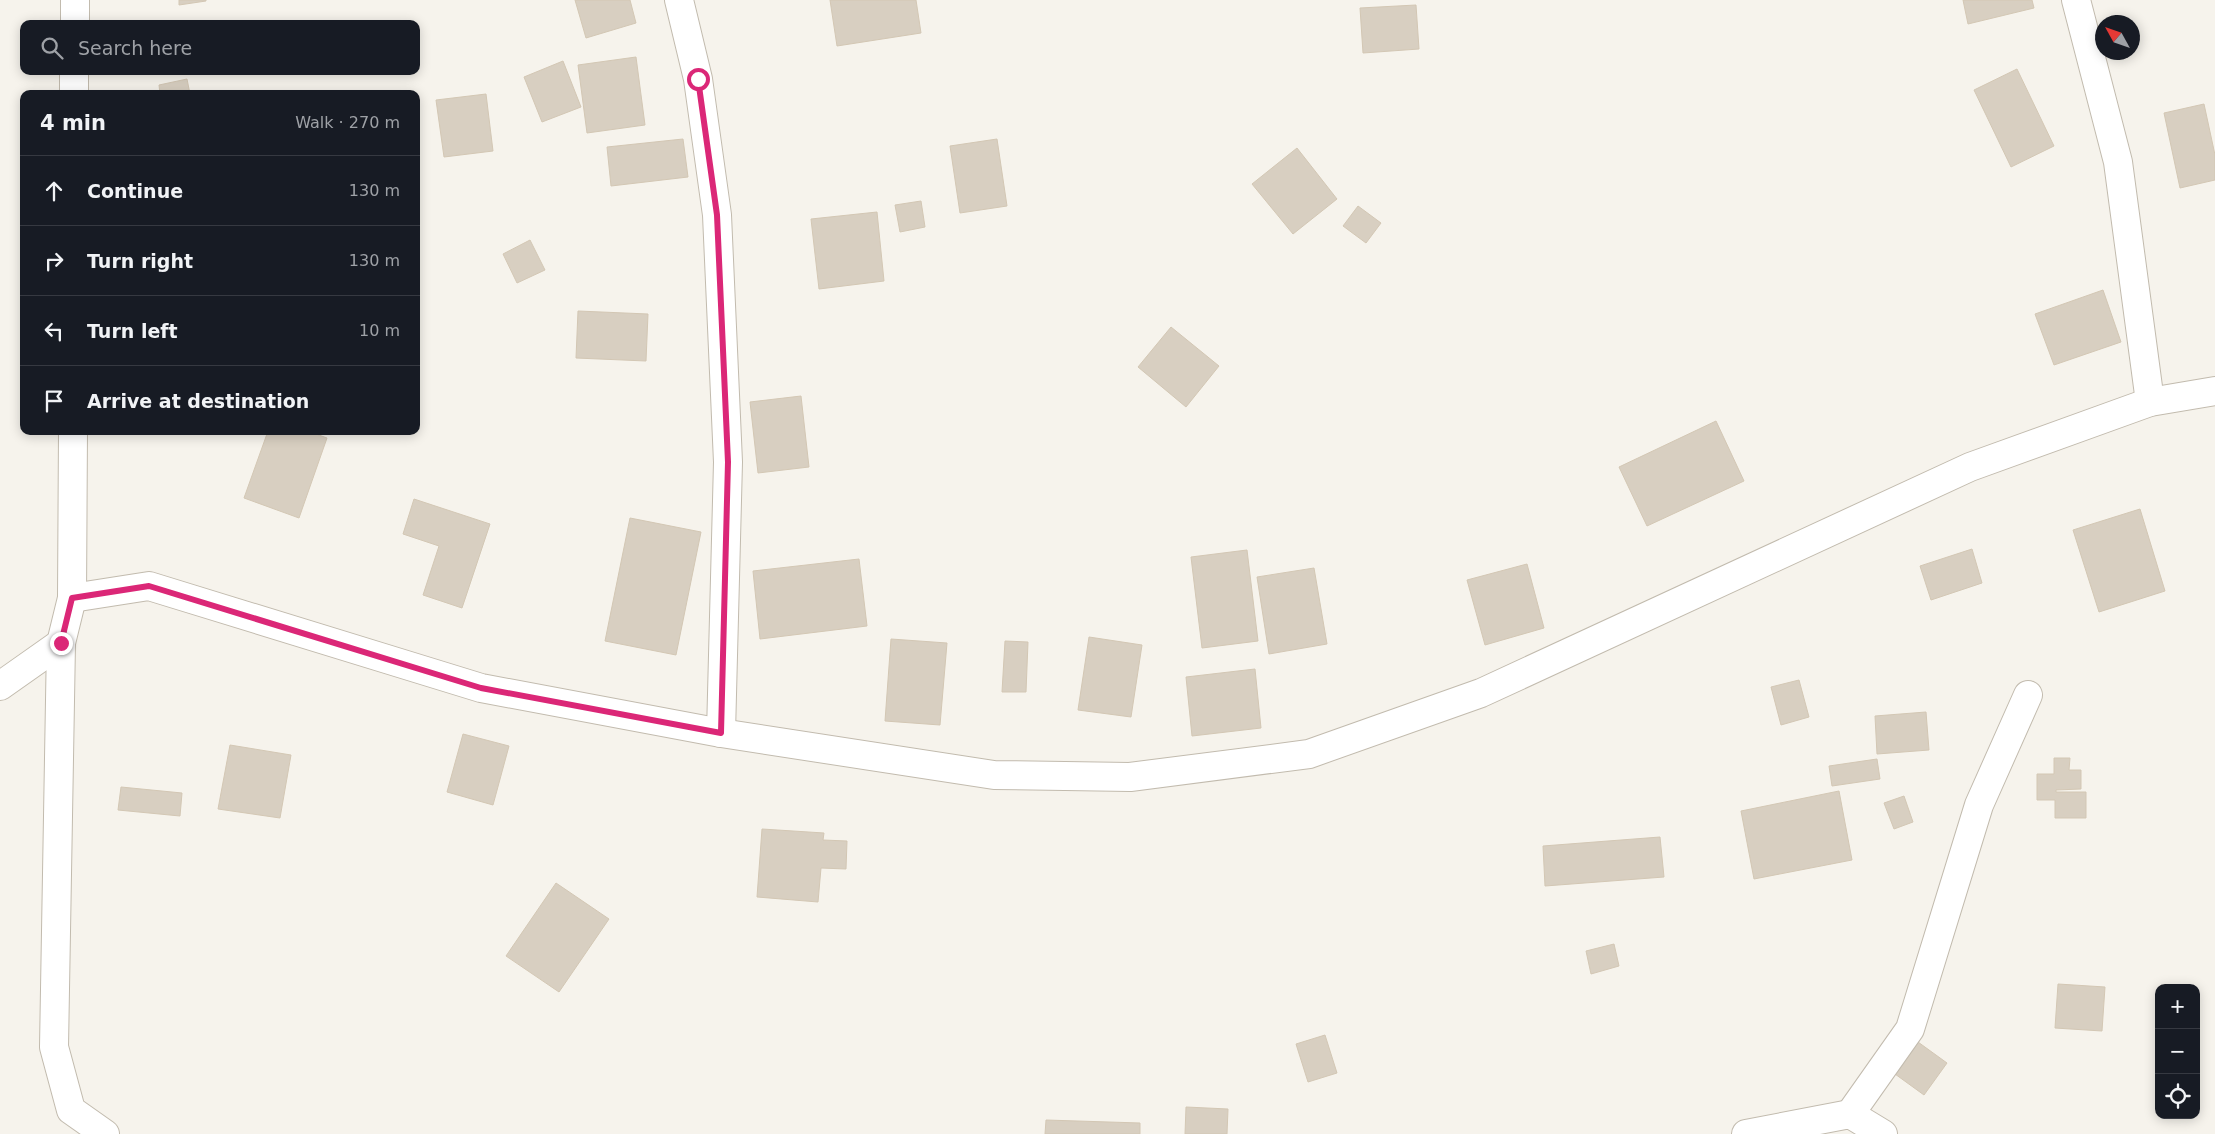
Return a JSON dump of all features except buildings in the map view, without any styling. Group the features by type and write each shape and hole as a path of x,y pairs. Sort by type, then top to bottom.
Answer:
{"street":[{"path":"75,0 75,20"},
{"path":"679,0 698,79 717,215 728,462 721,733"},
{"path":"2076,0 2118,162 2150,402"},
{"path":"74,75 74,90"},
{"path":"72,598 149,586 481,688 721,733 994,775 1130,777 1309,754 1481,693 1970,467 2150,402 2215,391"},
{"path":"73,435 72,598 61,643 54,1047 71,1110 105,1134"},
{"path":"0,686 61,643"},
{"path":"1850,1114 1910,1029 1979,805 2028,695"},
{"path":"1746,1134 1850,1114 1883,1134"}],"route":[{"path":"61,643 72,598 149,586 481,688 721,733 728,462 717,215 698,79"}]}
